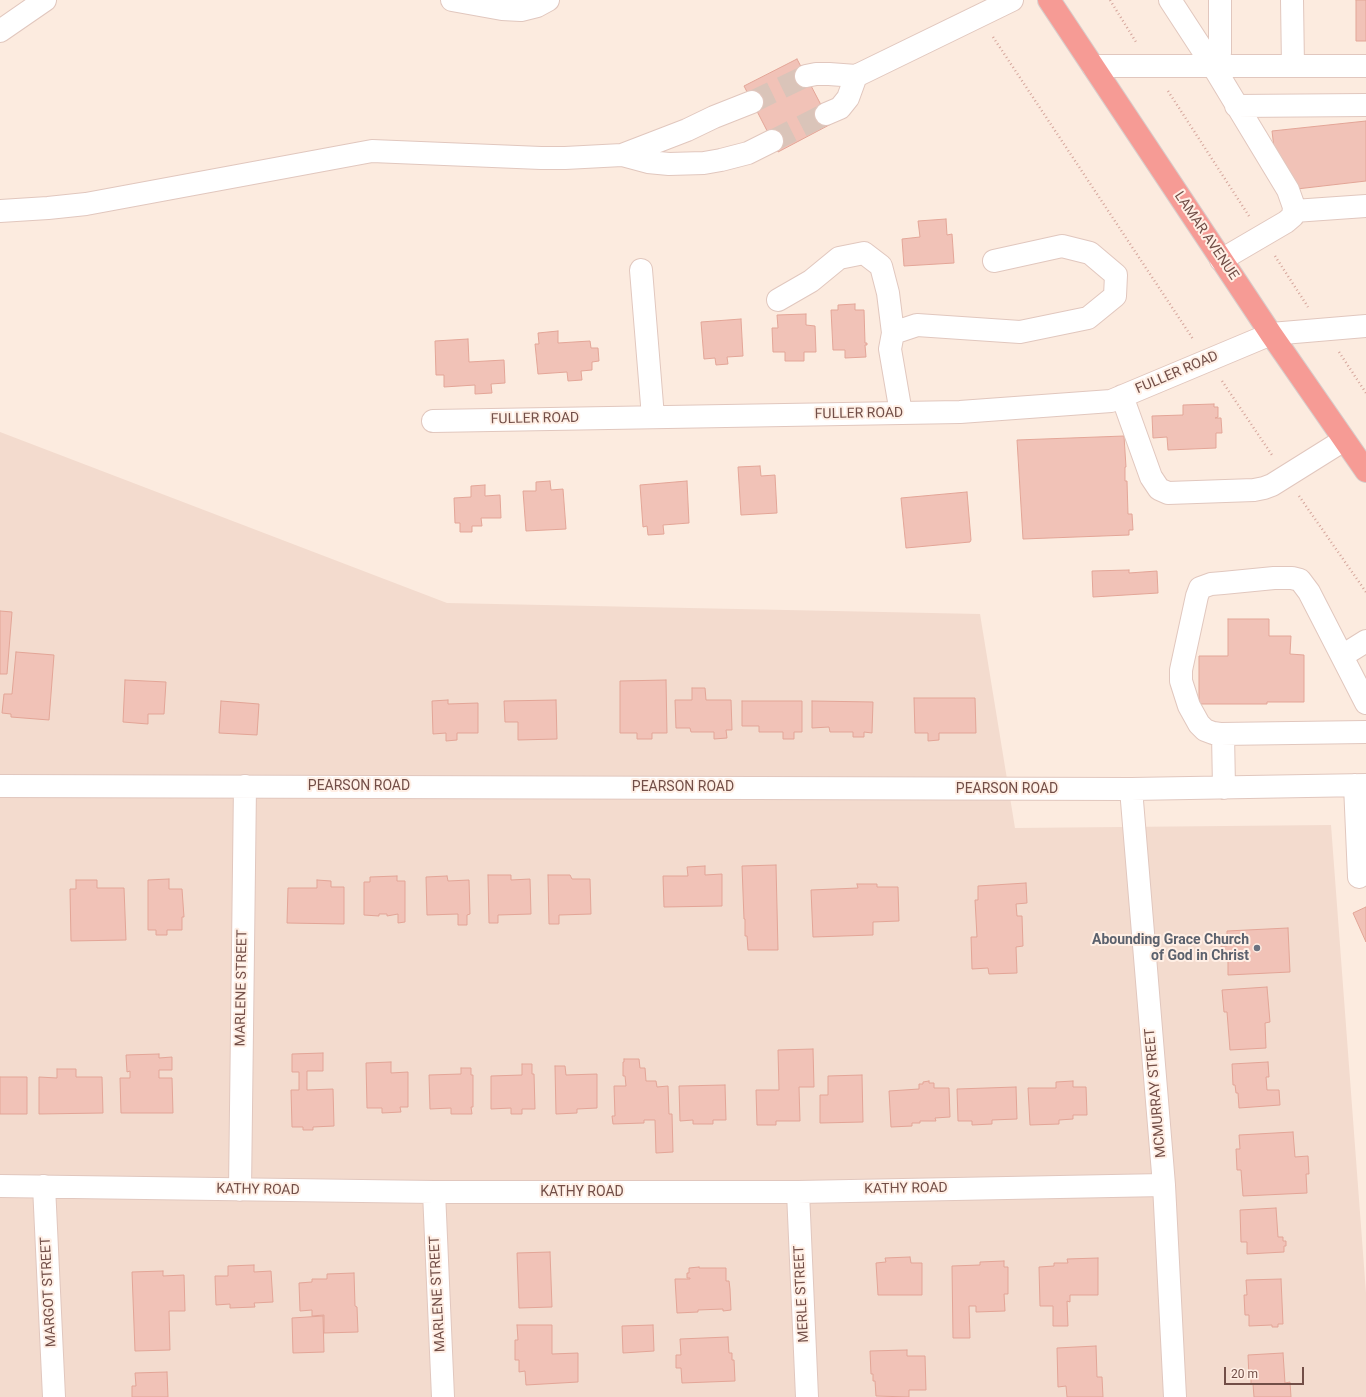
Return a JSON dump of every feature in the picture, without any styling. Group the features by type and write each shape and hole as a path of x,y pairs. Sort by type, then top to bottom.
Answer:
{"highway":[{"name":"LAMAR AVENUE","path":"1049,0 1270,334 1366,471"}],"street":[{"path":"0,31 45,0"},
{"path":"452,0 502,9 521,10 538,6 548,0"},
{"path":"806,76 829,74 856,76 1012,0"},
{"path":"1170,0 1213,66 1288,190 1293,203 1294,211 1289,219 1221,260"},
{"path":"1213,66 1220,52 1220,0"},
{"path":"1292,0 1293,66"},
{"path":"1093,66 1366,66"},
{"path":"826,114 840,108 844,103 852,88 856,76"},
{"path":"0,211 86,204 372,151 541,158 622,155 687,130 714,117 752,102"},
{"path":"1236,106 1366,105"},
{"path":"622,155 648,162 669,164 704,163 748,153 772,141"},
{"path":"1294,211 1366,206"},
{"path":"893,333 917,325 1020,332 1088,318 1115,296 1116,275 1090,253 1062,246 994,261"},
{"path":"778,300 811,281 839,258 864,254 881,266 888,293 893,333 890,349 901,413"},
{"path":"641,270 653,417"},
{"name":"FULLER ROAD","path":"433,421 960,412 1111,401 1270,334 1366,326"},
{"path":"1122,396 1151,477 1156,485 1164,491 1173,493 1254,490 1264,488 1272,485 1344,440"},
{"path":"1366,703 1307,588 1300,580 1281,578 1230,582 1211,584 1200,588 1182,659 1182,681 1189,706 1199,724 1205,730 1223,734 1366,732"},
{"path":"1342,656 1366,641"},
{"path":"1223,734 1224,788"},
{"path":"1359,877 1361,785"},
{"name":"PEARSON ROAD","path":"0,786 1131,789 1361,785"},
{"name":"MARLENE STREET","path":"240,1190 245,786"},
{"name":"MCMURRAY STREET","path":"1131,789 1164,1184 1176,1397"},
{"name":"KATHY ROAD","path":"0,1186 434,1192 798,1192 1164,1184"},
{"name":"MARGOT STREET","path":"44,1186 54,1397"},
{"name":"MARLENE STREET","path":"434,1192 443,1397"},
{"name":"MERLE STREET","path":"798,1192 807,1397"}],"path":[{"path":"1110,0 1262,236 1366,393"},
{"path":"979,16 1207,360 1366,592"}],"shaded area":[{"path":"0,432 447,603 980,614 1015,828 1331,825 1366,1293 1366,1397 0,1397"}],"building":[{"path":"1356,0 1366,0 1366,41 1356,41"},
{"path":"797,59 831,124 778,152 744,86"},
{"path":"1366,121 1366,181 1279,190 1272,131"},
{"path":"946,219 947,235 952,234 954,263 904,266 902,239 920,237 918,221"},
{"path":"855,304 855,310 864,310 865,343 867,343 867,345 865,345 866,357 845,358 845,350 833,350 831,310 838,310 838,305"},
{"path":"806,314 806,325 815,326 816,352 804,352 804,361 785,361 785,352 773,352 772,328 778,328 777,315"},
{"path":"741,319 743,356 727,357 728,364 716,365 715,358 704,359 701,322"},
{"path":"558,331 558,343 590,341 591,348 598,348 599,361 592,362 592,370 581,371 582,380 568,381 567,372 538,374 535,344 539,344 538,333"},
{"path":"468,339 469,362 504,360 505,383 491,384 492,393 475,394 475,385 444,387 444,375 436,375 435,341"},
{"path":"1214,404 1214,407 1218,407 1218,417 1215,418 1221,418 1222,433 1216,433 1216,448 1168,450 1167,437 1153,438 1152,416 1183,415 1183,405"},
{"path":"1124,436 1126,467 1125,481 1127,481 1128,514 1132,514 1133,530 1129,530 1129,535 1023,539 1017,440"},
{"path":"760,466 761,476 775,475 777,513 741,515 738,467"},
{"path":"550,481 551,490 563,489 566,529 526,531 523,491 536,491 536,482"},
{"path":"687,481 689,523 663,525 664,534 648,535 647,526 643,527 640,485"},
{"path":"485,485 485,496 500,495 501,518 481,518 482,526 472,526 472,532 460,532 460,523 455,523 454,498 471,497 471,486"},
{"path":"967,492 970,542 906,548 901,498"},
{"path":"1129,570 1129,573 1157,571 1158,593 1093,597 1092,571"},
{"path":"0,611 12,612 7,674 0,674"},
{"path":"1228,619 1269,619 1269,636 1291,636 1290,654 1304,655 1304,702 1267,702 1267,704 1199,704 1199,656 1228,656"},
{"path":"16,652 54,655 49,720 11,717 11,714 2,713 4,694 12,694"},
{"path":"125,680 166,682 164,714 148,714 148,724 123,722"},
{"path":"666,680 667,733 652,733 652,739 637,739 637,733 620,733 620,681"},
{"path":"692,688 705,688 706,700 731,700 732,730 726,730 727,738 714,739 714,732 691,732 690,728 676,728 675,700 692,700"},
{"path":"914,698 975,698 976,733 939,733 939,740 928,741 928,733 915,733"},
{"path":"448,700 448,704 478,703 478,733 457,733 457,740 446,741 446,733 433,734 432,701"},
{"path":"556,700 557,739 518,740 518,722 505,722 504,701"},
{"path":"221,701 259,704 257,735 219,733"},
{"path":"742,701 802,701 802,732 794,732 794,739 783,739 783,732 759,732 759,726 742,726"},
{"path":"812,701 873,702 872,733 864,732 864,737 853,737 853,732 830,732 829,727 812,728"},
{"path":"776,865 778,950 748,950 747,936 745,936 742,866"},
{"path":"705,866 705,875 722,874 722,906 664,907 663,876 688,876 687,867"},
{"path":"488,875 511,875 511,880 530,879 531,914 498,915 498,923 489,923"},
{"path":"548,875 570,875 572,879 590,879 591,914 559,915 559,924 549,924"},
{"path":"397,876 397,881 405,881 405,922 398,923 398,914 387,916 387,914 379,914 379,916 364,915 364,882 370,882 370,877"},
{"path":"447,876 448,881 469,880 470,914 467,915 467,925 458,925 458,914 427,915 426,877"},
{"path":"169,879 169,889 182,889 184,917 182,917 182,930 167,930 167,935 156,935 156,930 148,930 148,880"},
{"path":"76,880 97,880 97,888 124,888 126,940 71,941 70,889 76,889"},
{"path":"317,880 331,881 331,887 344,887 344,924 287,923 288,888 317,888"},
{"path":"1026,883 1027,903 1016,904 1017,916 1022,916 1023,946 1016,947 1017,973 989,974 988,968 972,969 971,937 977,937 975,900 978,900 978,886"},
{"path":"857,884 877,884 877,887 898,887 899,921 873,922 873,935 813,937 811,890 858,888"},
{"path":"1366,907 1366,942 1353,913"},
{"path":"1288,928 1290,972 1228,975 1228,958 1222,959 1221,946 1227,946 1227,931"},
{"path":"1267,987 1270,1022 1265,1023 1266,1048 1230,1050 1227,1012 1224,1012 1222,990"},
{"path":"813,1049 814,1087 799,1087 800,1121 776,1121 776,1125 757,1125 756,1090 779,1090 778,1050"},
{"path":"323,1053 323,1071 307,1071 307,1090 333,1089 334,1126 313,1127 313,1130 303,1130 303,1127 292,1127 291,1090 299,1090 299,1072 292,1072 292,1054"},
{"path":"159,1054 159,1058 172,1057 172,1070 159,1070 159,1078 172,1078 173,1113 121,1113 120,1078 130,1078 130,1071 127,1072 126,1055"},
{"path":"624,1059 639,1059 640,1068 645,1068 646,1081 656,1081 657,1087 668,1086 669,1114 672,1114 673,1152 656,1153 655,1120 644,1120 644,1123 613,1124 612,1116 615,1116 614,1086 626,1086 625,1076 623,1076"},
{"path":"391,1062 391,1073 408,1072 408,1107 400,1107 401,1112 382,1113 382,1108 367,1108 366,1063"},
{"path":"1268,1062 1269,1077 1266,1077 1267,1090 1279,1090 1280,1105 1239,1108 1238,1093 1236,1093 1235,1085 1233,1085 1232,1064"},
{"path":"522,1064 532,1064 532,1074 534,1074 535,1109 522,1109 522,1114 511,1114 511,1108 491,1109 491,1076 522,1075"},
{"path":"555,1066 565,1066 566,1075 597,1074 597,1108 577,1109 577,1113 556,1114"},
{"path":"461,1068 471,1068 471,1075 473,1075 472,1114 451,1114 451,1108 430,1109 429,1075 461,1074"},
{"path":"57,1069 76,1069 76,1077 102,1077 103,1113 39,1114 39,1077 57,1078"},
{"path":"862,1075 863,1122 820,1123 820,1095 828,1095 828,1076"},
{"path":"0,1077 27,1077 27,1114 0,1114"},
{"path":"929,1081 929,1083 934,1083 934,1088 949,1088 950,1117 935,1118 936,1121 920,1121 920,1123 912,1123 912,1126 891,1127 889,1091 919,1089 919,1084"},
{"path":"1073,1081 1073,1087 1086,1087 1087,1115 1073,1115 1073,1119 1059,1120 1059,1124 1030,1125 1028,1088 1056,1088 1056,1082"},
{"path":"725,1085 726,1120 713,1120 713,1124 693,1124 693,1120 680,1121 679,1086"},
{"path":"1016,1087 1017,1119 992,1120 992,1124 972,1125 972,1121 958,1121 957,1089"},
{"path":"1293,1132 1295,1157 1308,1156 1309,1174 1306,1174 1307,1193 1243,1196 1241,1170 1237,1170 1236,1149 1240,1149 1239,1135"},
{"path":"1276,1208 1278,1237 1283,1237 1283,1241 1286,1241 1284,1252 1247,1254 1247,1242 1241,1242 1240,1210"},
{"path":"550,1252 552,1307 519,1308 517,1253"},
{"path":"910,1257 911,1263 922,1263 922,1295 878,1295 876,1263 886,1262 885,1258"},
{"path":"1098,1258 1098,1295 1070,1295 1070,1302 1067,1301 1068,1326 1053,1326 1053,1306 1040,1306 1039,1267 1054,1266 1054,1263 1068,1263 1067,1259"},
{"path":"1004,1261 1004,1267 1008,1267 1008,1294 1004,1294 1005,1311 976,1312 976,1306 969,1306 970,1338 953,1338 952,1266 980,1265 980,1262"},
{"path":"254,1265 254,1272 271,1271 273,1302 254,1303 255,1307 230,1308 230,1304 216,1305 215,1276 228,1276 228,1266"},
{"path":"689,1268 726,1268 726,1281 729,1281 731,1310 698,1310 698,1312 677,1313 675,1279 690,1279 687,1278"},
{"path":"163,1271 163,1276 184,1275 185,1311 169,1311 170,1350 135,1351 132,1272"},
{"path":"354,1273 355,1306 357,1307 358,1332 324,1333 324,1315 312,1316 312,1310 300,1311 299,1283 312,1282 312,1279 327,1279 327,1274"},
{"path":"1281,1279 1283,1324 1278,1324 1278,1327 1272,1327 1272,1325 1249,1326 1249,1315 1245,1315 1244,1295 1247,1295 1246,1280"},
{"path":"323,1316 324,1352 293,1353 292,1318"},
{"path":"517,1325 552,1325 552,1354 578,1353 578,1382 526,1385 525,1371 519,1372 519,1360 515,1360 515,1340 518,1340"},
{"path":"653,1325 654,1351 623,1353 622,1326"},
{"path":"728,1337 729,1353 732,1353 732,1360 734,1360 735,1381 682,1383 681,1368 676,1368 676,1355 681,1355 680,1339"},
{"path":"1096,1346 1097,1377 1102,1377 1103,1397 1067,1397 1066,1386 1058,1387 1057,1348"},
{"path":"907,1350 907,1356 925,1356 926,1390 909,1390 909,1397 876,1396 875,1381 873,1381 873,1374 871,1374 870,1351"},
{"path":"1283,1353 1285,1383 1290,1382 1291,1397 1254,1397 1253,1384 1251,1384 1251,1377 1249,1377 1248,1355"},
{"path":"167,1372 168,1397 132,1397 132,1386 136,1386 135,1373"}],"tunnel":[{"path":"752,102 806,76"},
{"path":"772,141 826,114"}],"place":[{"name":"Abounding Grace Church of God in Christ","path":"1257,948"}]}
